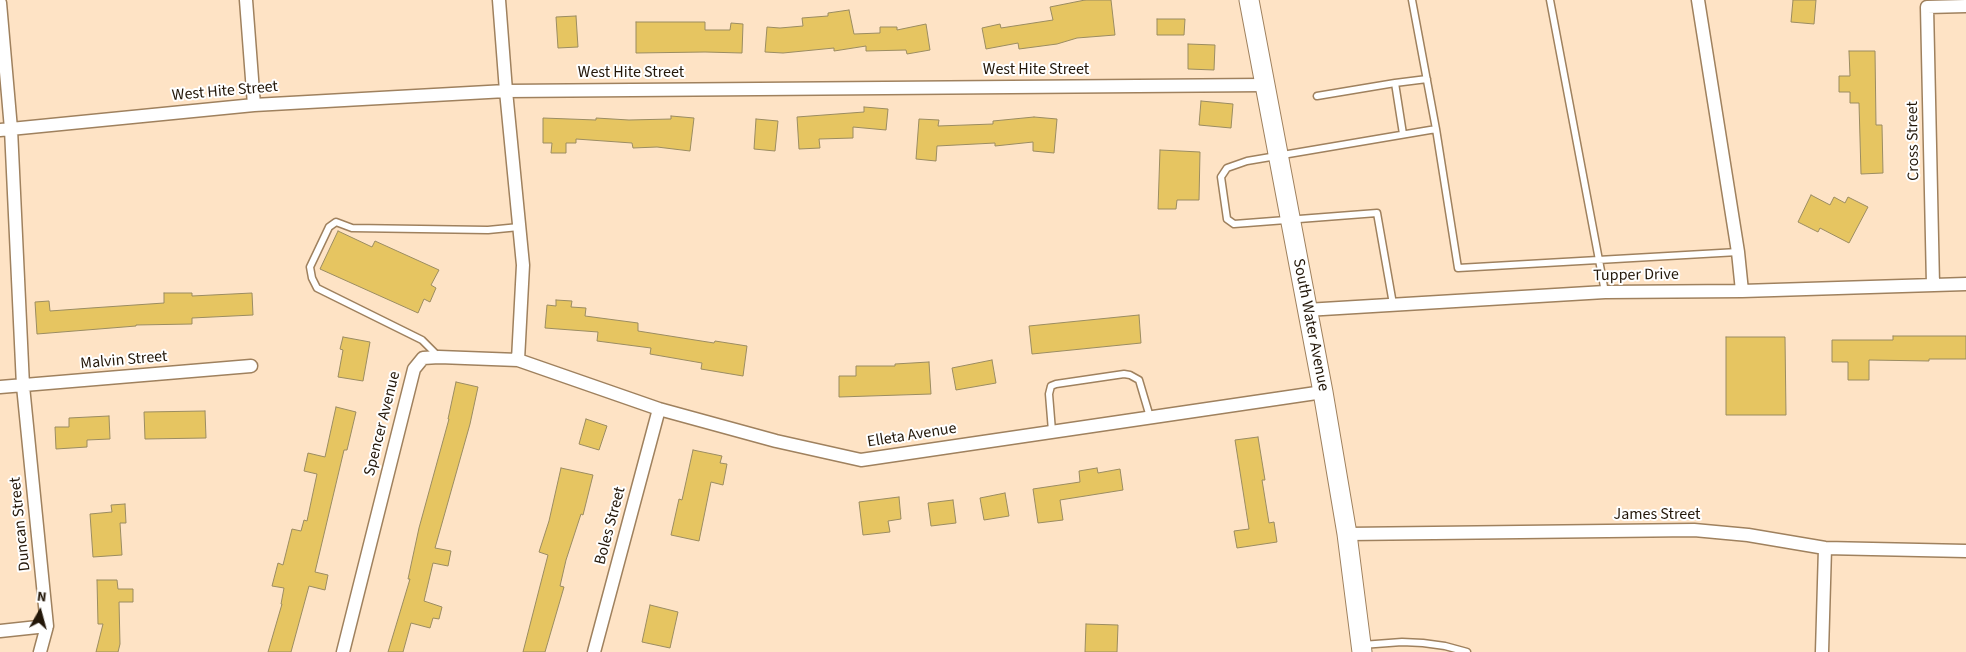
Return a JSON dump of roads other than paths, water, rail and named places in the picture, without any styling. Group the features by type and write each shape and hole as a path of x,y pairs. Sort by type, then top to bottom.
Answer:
{"main road":[{"name":"South Water Avenue","path":"1249,0 1323,392 1347,534 1361,648"}],"street":[{"path":"246,0 254,105"},
{"path":"499,0 522,265 518,360"},
{"path":"1698,0 1738,252 1742,291"},
{"path":"1922,3 1966,6"},
{"name":"Cross Street","path":"1922,3 1934,285"},
{"name":"Duncan Street","path":"0,4 5,130 23,386 47,626 40,652"},
{"name":"West Hite Street","path":"5,130 254,105 506,91 1264,85"},
{"name":"Tupper Drive","path":"1306,310 1605,292 1742,291 1966,284"},
{"name":"Spencer Avenue","path":"343,652 414,369 423,358 518,360"},
{"name":"Elleta Avenue","path":"518,360 659,408 776,440 861,460 1323,392"},
{"name":"Malvin Street","path":"0,387 251,366"},
{"name":"Boles Street","path":"594,652 659,408"},
{"name":"James Street","path":"1347,534 1694,530 1748,535 1826,548 1966,551"},
{"path":"1822,652 1826,548"},
{"path":"0,631 47,626"}],"lane":[{"path":"1412,0 1436,129 1458,268 1738,252"},
{"path":"1550,0 1605,292"},
{"path":"1317,96 1395,82 1427,79"},
{"path":"1395,82 1404,134"},
{"path":"1392,304 1378,214 1234,224 1226,219 1221,177 1227,168 1247,161 1436,129"},
{"path":"439,357 422,340 317,288 312,278 310,267 329,226 336,222 352,228 488,230 519,227"},
{"path":"1052,431 1049,394 1051,386 1124,374 1134,376 1139,380 1150,417"},
{"path":"1361,648 1402,642 1445,646 1467,652"}]}
